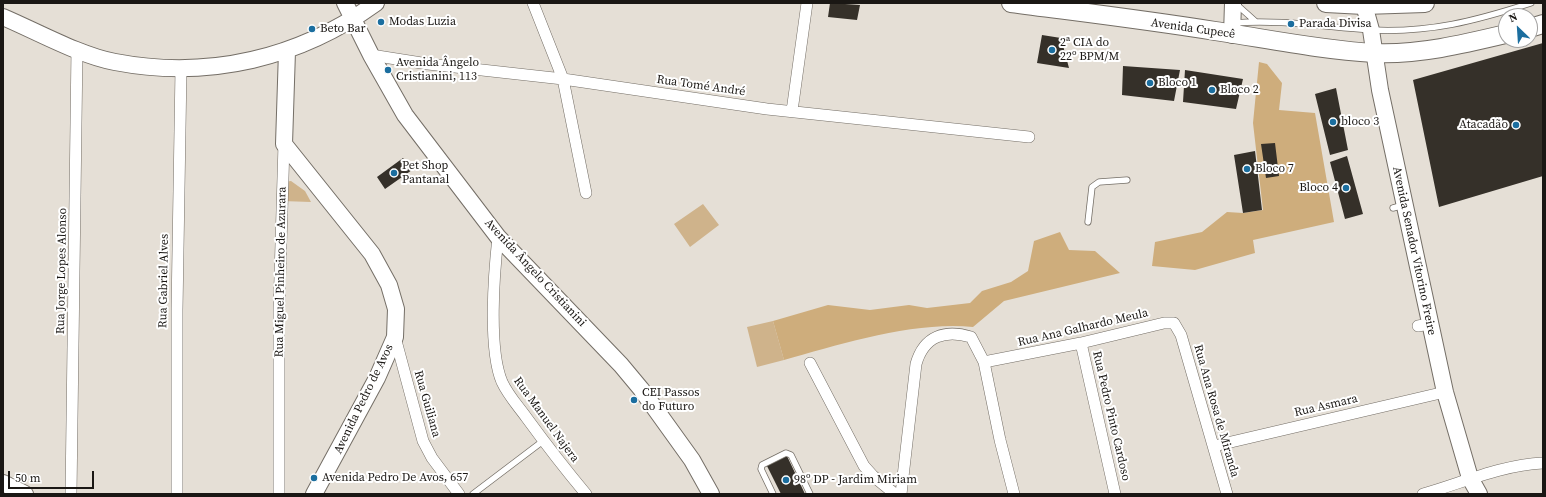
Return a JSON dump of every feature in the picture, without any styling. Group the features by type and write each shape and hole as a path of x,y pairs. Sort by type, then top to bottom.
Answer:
{"main road":[{"name":"Avenida Cupecê","path":"1011,3 1209,30 1233,29 1299,45 1375,53 1438,48 1498,36"},
{"path":"1326,3 1364,5 1423,3"}],"street":[{"name":"Avenida Ângelo Cristianini","path":"345,3 371,55 405,115 498,236 621,365 641,389 692,460 711,494"},
{"path":"3,17 77,49 115,62 194,69 231,64 287,51 316,39 353,19 376,3"},
{"path":"533,3 563,79 586,193"},
{"path":"792,111 808,3"},
{"path":"1233,29 1234,3"},
{"name":"Avenida Senador Vitorino Freire","path":"1364,5 1372,30 1399,207 1424,325 1470,478 1479,494"},
{"name":"Rua Jorge Lopes Alonso","path":"71,494 77,49"},
{"name":"Rua Miguel Pinheiro de Azurara","path":"279,494 279,310 287,51"},
{"name":"Rua Tomé André","path":"371,55 428,64 563,79 792,111 1029,137"},
{"name":"Rua Gabriel Alves","path":"177,494 177,310 181,69"},
{"name":"Avenida Pedro de Avos","path":"284,144 381,268 394,298 396,309 395,337 377,378 314,494"},
{"name":"Rua Manuel Najera","path":"498,236 494,275 498,368 508,393 543,441 586,494"},
{"name":"Rua Ana Galhardo Meula","path":"984,362 1081,343 1170,322 1174,323 1181,335"},
{"path":"901,494 916,364 919,352 935,337 959,333 971,337 984,362 1000,440 1014,494"},
{"name":"Rua Ana Rosa de Miranda","path":"1181,335 1227,494"},
{"name":"Rua Guiliana","path":"395,337 423,441 432,458 459,494"},
{"name":"Rua Pedro Pinto Cardoso","path":"1081,343 1115,494"},
{"path":"810,363 864,466 873,476 895,494"},
{"name":"Rua Asmara","path":"1214,446 1445,392"},
{"path":"1422,494 1450,486 1470,478 1543,463"},
{"path":"3,483 25,494"}],"lane":[{"path":"1234,3 1255,21"},
{"path":"1233,29 1255,21 1372,30 1426,29 1451,26 1531,3"},
{"path":"1088,222 1092,187 1099,182 1127,180"},
{"path":"474,494 543,441"},
{"path":"773,494 761,469 762,465 786,453 792,455 810,494"}],"shaded area":[{"path":"1259,62 1267,64 1282,83 1279,110 1315,113 1334,222 1253,240 1255,253 1195,270 1152,266 1155,242 1202,232 1227,212 1243,213 1263,210 1253,123"},
{"path":"291,181 305,191 311,202 282,201 284,182"},
{"path":"703,204 719,225 690,247 674,224"},
{"path":"1060,232 1069,250 1095,251 1120,273 1004,301 973,327 927,327 878,335 784,360 773,321 828,305 870,310 909,305 927,308 970,303 982,291 1011,282 1028,271 1034,241"},
{"path":"773,321 784,360 757,367 747,327"}],"building":[{"path":"830,3 860,5 857,20 828,17"},
{"name":"2ª CIA do 22º BPM/M","path":"1042,35 1061,38 1069,68 1037,63"},
{"path":"1543,43 1543,176 1439,207 1413,80 1525,48 1538,48 1538,44"},
{"name":"Bloco 1","path":"1123,66 1180,70 1174,101 1122,95"},
{"name":"Bloco 2","path":"1185,70 1243,79 1236,109 1183,102"},
{"name":"bloco 3","path":"1336,88 1348,150 1330,155 1315,94"},
{"path":"1275,143 1279,176 1266,178 1261,144"},
{"name":"Bloco 7","path":"1255,151 1262,210 1243,213 1234,155"},
{"name":"Bloco 4","path":"1347,156 1363,214 1345,219 1330,162"},
{"name":"Pet Shop Pantanal","path":"403,158 412,170 385,189 377,177"},
{"name":"98º DP - Jardim Miriam","path":"787,456 805,494 781,494 767,466"}],"place":[{"name":"Modas Luzia","path":"381,22"},
{"name":"Parada Divisa","path":"1291,24"},
{"name":"Beto Bar","path":"312,29"},
{"name":"2ª CIA do 22º BPM/M","path":"1052,50"},
{"name":"Avenida Ângelo Cristianini, 113","path":"388,70"},
{"name":"Bloco 1","path":"1150,83"},
{"name":"Bloco 2","path":"1212,90"},
{"name":"bloco 3","path":"1333,122"},
{"name":"Atacadão","path":"1516,125"},
{"name":"Bloco 7","path":"1247,169"},
{"name":"Pet Shop Pantanal","path":"394,173"},
{"name":"Bloco 4","path":"1346,188"},
{"name":"CEI Passos do Futuro","path":"634,400"},
{"name":"Avenida Pedro De Avos, 657","path":"314,478"},
{"name":"98º DP - Jardim Miriam","path":"786,480"}]}
